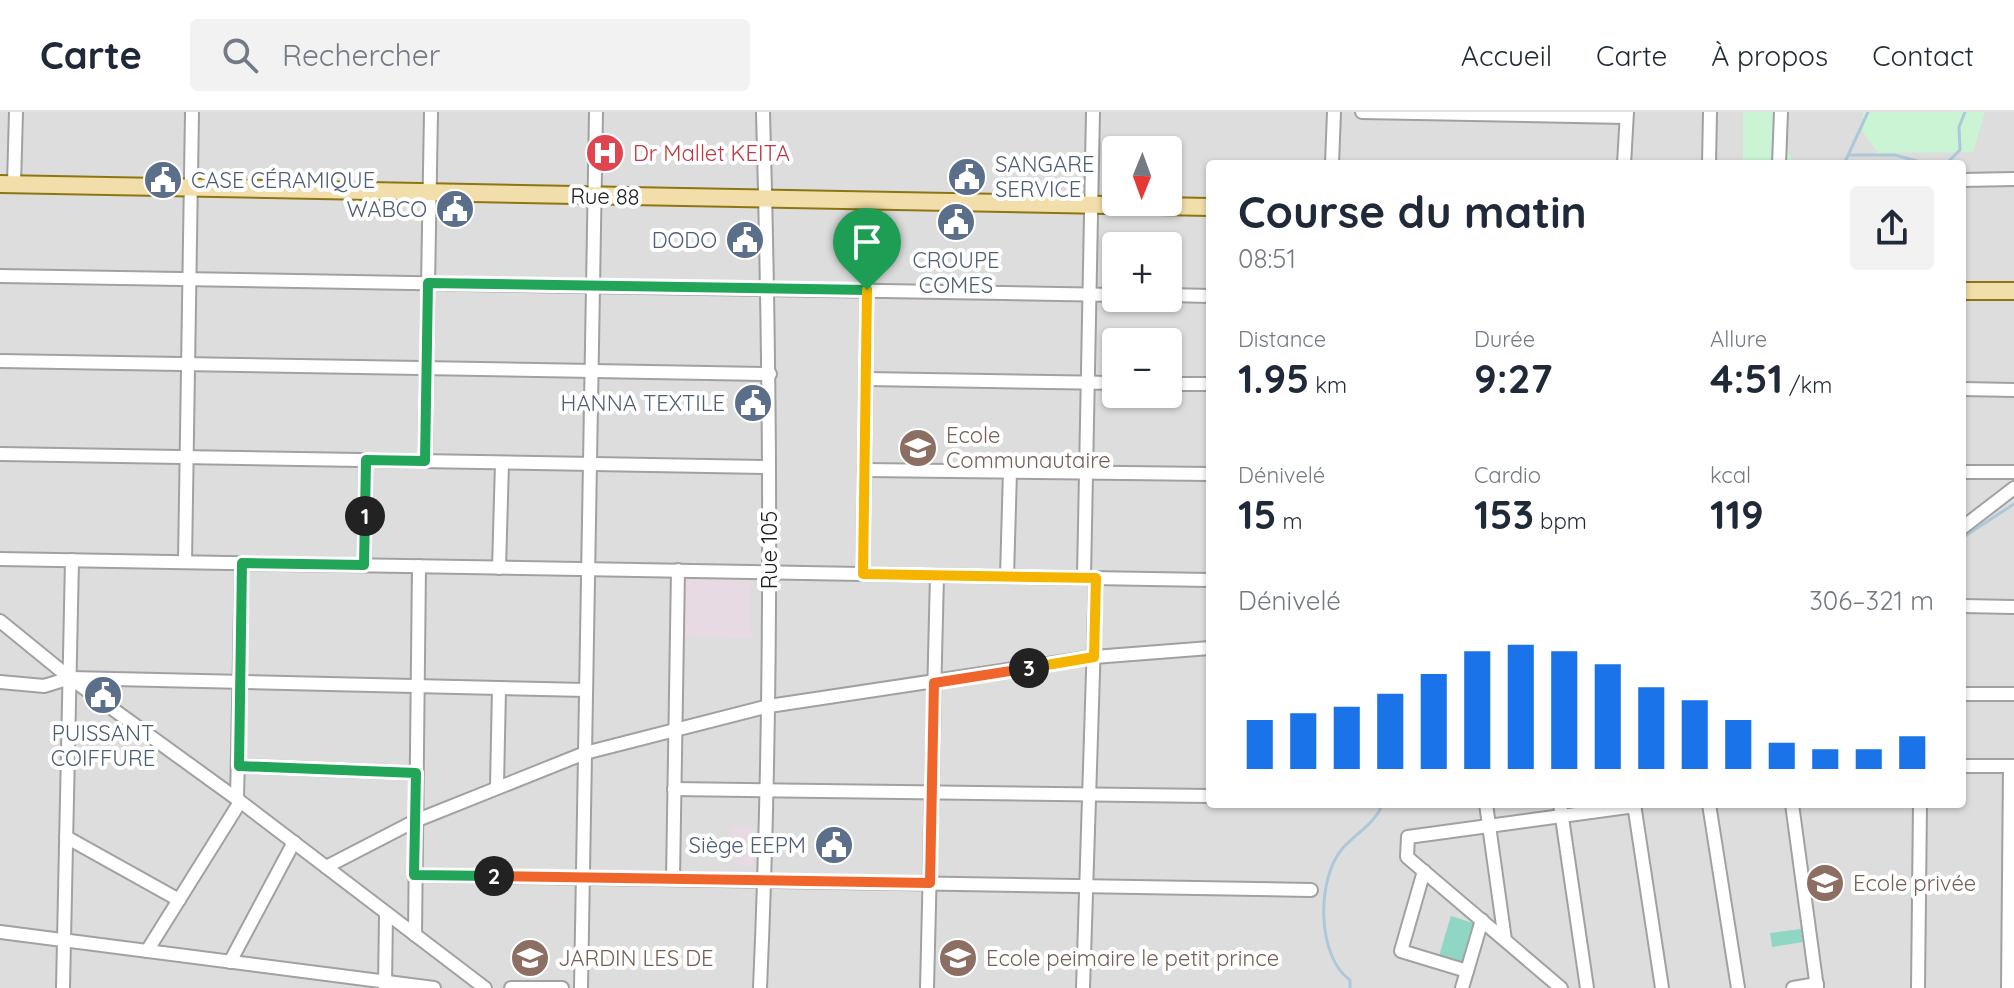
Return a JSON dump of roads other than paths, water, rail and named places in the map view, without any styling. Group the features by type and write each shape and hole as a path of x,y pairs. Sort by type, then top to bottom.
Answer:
{"main road":[{"name":"Rue 88","path":"7,184 1206,207"},
{"path":"1966,291 2014,291"}],"street":[{"path":"7,184 16,112"},
{"path":"185,562 192,112"},
{"path":"425,461 431,112"},
{"path":"581,988 596,112"},
{"name":"Rue 105","path":"760,988 769,790 770,374 763,112"},
{"path":"1083,988 1094,657 1086,472 1093,112"},
{"path":"1332,160 1334,112"},
{"path":"1362,112 1627,114 1624,160"},
{"path":"1709,160 1710,112"},
{"path":"1779,160 1781,112"},
{"path":"1966,180 2014,179"},
{"path":"0,276 593,283 1102,294"},
{"path":"863,574 867,290"},
{"path":"1182,295 1206,296"},
{"path":"0,361 770,374"},
{"path":"866,379 976,378 1102,383"},
{"path":"1182,384 1206,384"},
{"path":"1966,389 2014,390"},
{"path":"0,454 769,467"},
{"path":"364,565 366,460"},
{"path":"499,568 502,463"},
{"path":"864,470 1206,474"},
{"path":"1007,576 1010,471"},
{"path":"1966,472 2014,472"},
{"path":"1966,525 2014,488"},
{"path":"0,559 1206,580"},
{"path":"63,988 72,560"},
{"path":"147,951 239,800 242,563"},
{"path":"415,935 419,566"},
{"path":"673,879 678,570"},
{"path":"927,988 937,575"},
{"path":"1966,606 2014,607"},
{"path":"0,621 70,678 239,800 485,988"},
{"path":"326,867 415,821 585,753 769,706 1094,657 1206,648"},
{"path":"0,682 44,686 70,678 586,690"},
{"path":"497,786 499,688"},
{"path":"1966,694 2014,694"},
{"path":"239,766 416,773"},
{"path":"1966,766 2012,766 2008,988"},
{"path":"674,789 1206,796"},
{"path":"1487,808 1505,940"},
{"path":"1634,808 1662,988"},
{"path":"1710,808 1738,988"},
{"path":"1793,808 1817,986 1793,988"},
{"path":"1918,988 1920,808"},
{"path":"1561,988 1544,982 1505,940 1407,857 1408,837 1489,826 1561,809 1587,988"},
{"path":"66,837 179,900"},
{"path":"230,962 294,842"},
{"path":"1424,871 1401,951 1467,971"},
{"path":"414,875 1311,890"},
{"path":"385,985 386,913"},
{"path":"1462,988 1482,920"},
{"path":"0,932 385,985 434,988"},
{"path":"511,988 562,988"}],"waterway":[{"path":"1846,160 1868,112"},
{"path":"1950,160 1960,150 1959,127 1965,112"},
{"path":"1849,155 1895,155 1913,160"},
{"path":"1966,535 2014,504"},
{"path":"1350,988 1350,980 1339,969 1326,937 1324,898 1328,879 1342,849 1381,808"}],"place":[{"name":"Dr Mallet KEITA","path":"605,153"},
{"name":"SANGARE SERVICE","path":"967,177"},
{"name":"CASE CÉRAMIQUE","path":"163,180"},
{"name":"WABCO","path":"455,209"},
{"name":"CROUPE COMES","path":"956,222"},
{"name":"DODO","path":"745,240"},
{"name":"HANNA TEXTILE","path":"753,403"},
{"name":"Ecole Communautaire","path":"918,448"},
{"name":"PUISSANT COIFFURE","path":"103,695"},
{"name":"Siège EEPM","path":"834,845"},
{"name":"Ecole privée","path":"1825,883"},
{"name":"JARDIN LES DE","path":"530,958"},
{"name":"Ecole peimaire le petit prince","path":"958,958"}]}
